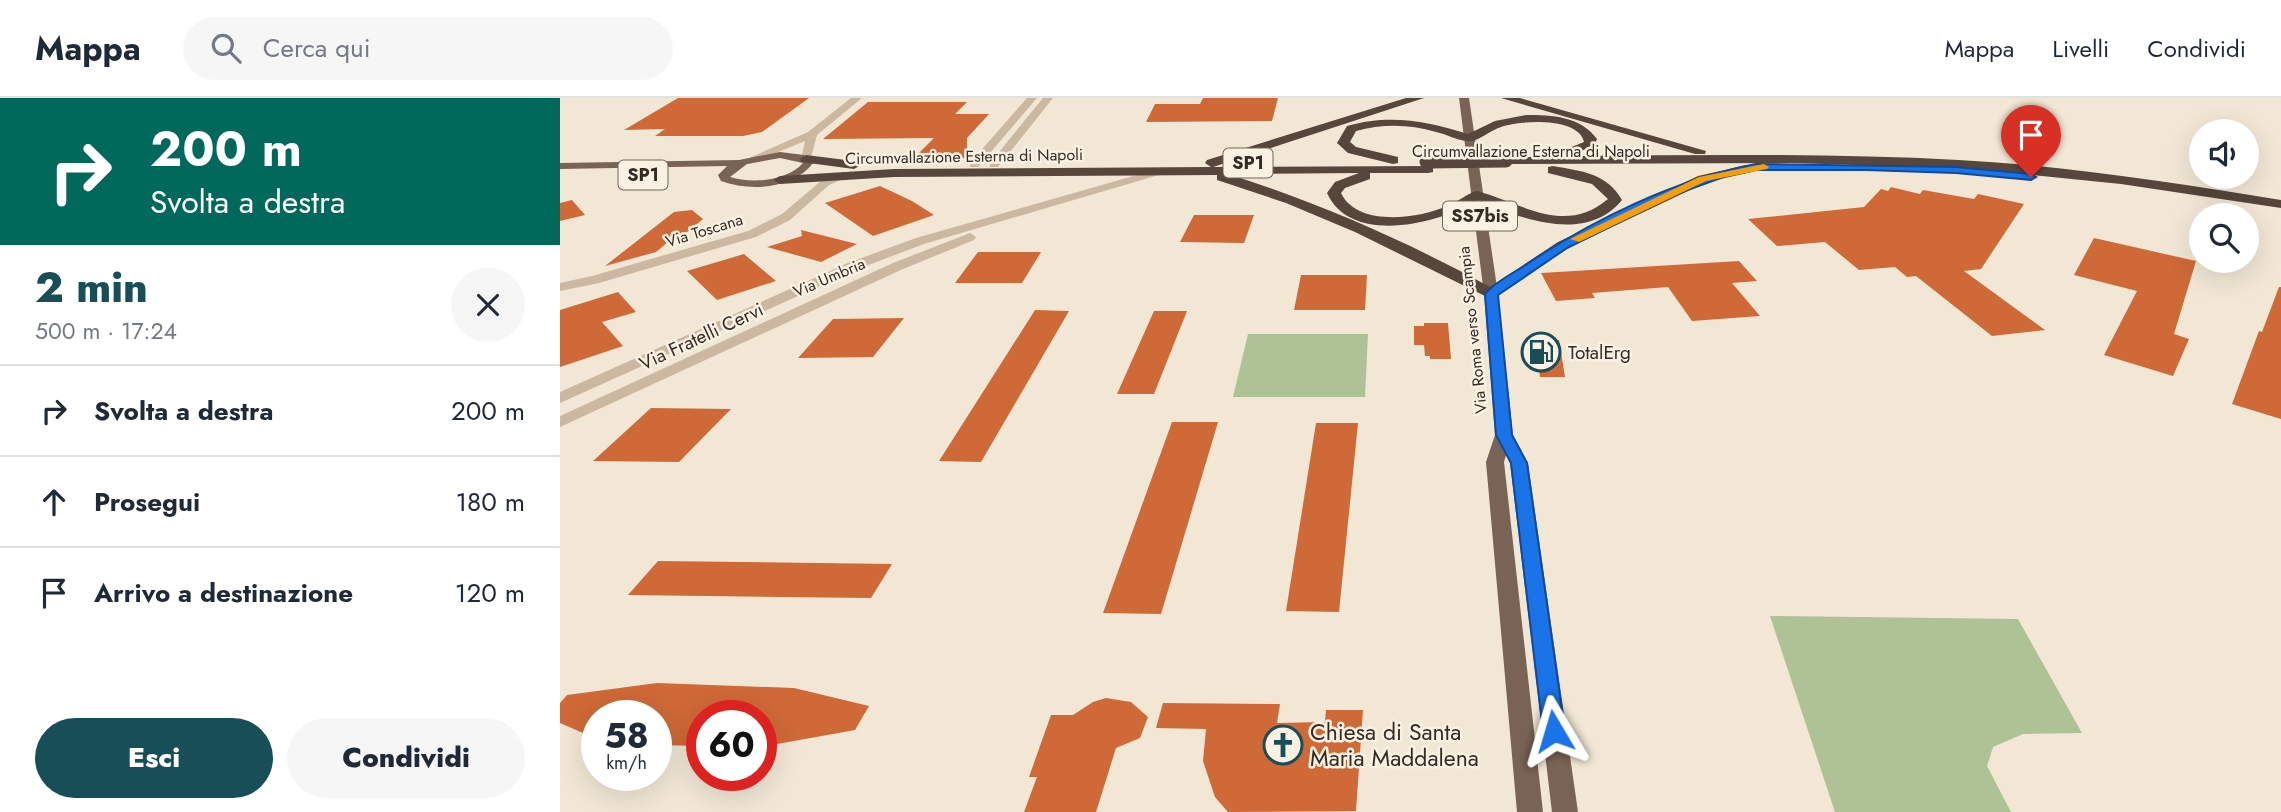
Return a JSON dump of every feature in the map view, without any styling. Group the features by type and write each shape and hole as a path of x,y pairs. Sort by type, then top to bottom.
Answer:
{"highway":[{"path":"1206,167 1418,98"},
{"path":"1507,98 1655,141 1757,163"},
{"path":"1401,166 1352,150 1343,143 1351,129 1396,120 1417,122 1469,138 1502,123 1540,119 1578,126 1591,139 1590,144 1577,151 1541,164"},
{"name":"Circumvallazione Esterna di Napoli","path":"806,159 874,165 1206,167 1905,162 2011,168 2281,204"},
{"name":"Circumvallazione Esterna di Napoli","path":"1757,163 1956,170 2081,181 2281,211"},
{"path":"1206,167 1442,267 1491,294 1563,245 1703,179 1757,163"},
{"path":"1401,166 1352,179 1340,185 1334,192 1335,201 1342,209 1358,216 1384,221 1411,220 1453,209 1477,195 1527,214 1566,220 1600,213 1615,200 1612,191 1597,181 1541,164"},
{"name":"Circumvallazione Esterna di Napoli","path":"779,180 843,175 1108,179 1206,167"}],"main road":[{"name":"Via Roma verso Scampia","path":"1464,98 1491,294 1504,435 1519,463 1565,812"},
{"path":"780,155 806,159 809,162 802,171 779,180 752,184 725,178 728,170 745,162 780,155"},
{"name":"SP1","path":"560,166 681,166 745,162"},
{"name":"SP1","path":"560,176 725,178"},
{"name":"Via Roma verso Scampia","path":"1504,435 1495,462 1530,812"}],"street":[{"path":"745,162 812,134 858,98"},
{"path":"974,165 1032,98"},
{"path":"994,165 1048,98"},
{"path":"806,159 806,148 812,134"},
{"name":"Via Toscana","path":"560,287 661,262 752,234 786,217 825,183 843,175"},
{"name":"Via Umbria","path":"560,398 853,266 919,241 1108,179"},
{"name":"Via Fratelli Cervi","path":"560,422 965,238 1094,199"}],"green space":[{"path":"1248,334 1368,334 1365,397 1233,397"},
{"path":"1770,616 2018,619 2082,733 2023,734 1993,747 1987,766 2011,812 1835,812"}],"building":[{"path":"678,98 809,98 762,132 743,136 655,136 665,129 624,130"},
{"path":"1203,98 1278,98 1272,121 1146,122 1155,104 1200,104"},
{"path":"868,102 967,102 955,114 989,114 967,138 967,158 913,159 934,138 823,139"},
{"path":"880,186 934,215 873,236 825,203"},
{"path":"1891,187 1920,194 1923,190 1974,199 1978,194 2024,204 1981,269 1964,271 2045,330 1992,336 1916,276 1907,277 1895,267 1859,270 1825,242 1777,246 1748,219 1864,207 1881,189 1888,191"},
{"path":"572,200 585,215 560,221 560,203"},
{"path":"692,210 703,219 681,237 674,237 656,252 605,266 674,212"},
{"path":"1194,215 1254,215 1244,243 1180,242"},
{"path":"801,230 857,244 821,262 767,247 802,236"},
{"path":"2094,238 2189,259 2189,273 2192,273 2174,334 2189,339 2173,376 2104,355 2137,291 2074,275"},
{"path":"978,252 1041,252 1022,283 955,283"},
{"path":"744,254 776,281 717,300 687,271"},
{"path":"1739,261 1757,281 1732,283 1760,316 1692,321 1668,287 1592,293 1595,298 1556,301 1541,273"},
{"path":"1301,275 1367,275 1365,310 1294,310"},
{"path":"2279,287 2281,419 2232,404 2259,331 2262,332"},
{"path":"618,292 636,312 602,322 623,346 560,367 560,310"},
{"path":"1035,310 1069,311 981,462 939,461"},
{"path":"1154,311 1187,311 1154,394 1117,394"},
{"path":"904,318 873,357 798,358 833,319"},
{"path":"1424,323 1448,323 1451,359 1430,359 1430,356 1425,356 1424,345 1414,345 1414,326 1424,326"},
{"path":"1535,340 1559,340 1565,377 1540,377"},
{"path":"651,408 731,409 679,462 593,461"},
{"path":"1172,422 1218,422 1161,614 1103,613"},
{"path":"1316,423 1358,423 1339,612 1286,611"},
{"path":"658,561 892,564 871,598 628,595"},
{"path":"657,683 794,688 869,706 855,730 777,744 777,700 686,700 686,746 672,745 672,700 581,700 581,732 560,723 560,703 567,695"},
{"path":"1106,698 1131,702 1148,717 1140,738 1116,748 1096,812 1024,812 1037,777 1029,777 1051,715 1073,715 1093,702"},
{"name":"Chiesa di Santa Maria Maddalena","path":"1163,703 1280,704 1277,723 1325,722 1326,710 1363,710 1356,811 1228,812 1215,797 1203,761 1206,729 1156,728"}],"slow traffic":[{"path":"1575,239 1703,179 1764,167"}],"place":[{"name":"TotalErg","path":"1541,352"},
{"name":"Chiesa di Santa Maria Maddalena","path":"1283,745"}],"route":[{"path":"1554,731 1519,463 1504,435 1491,294 1563,245 1670,193 1724,173 1756,167 1866,167 1956,170 2031,177"}]}
